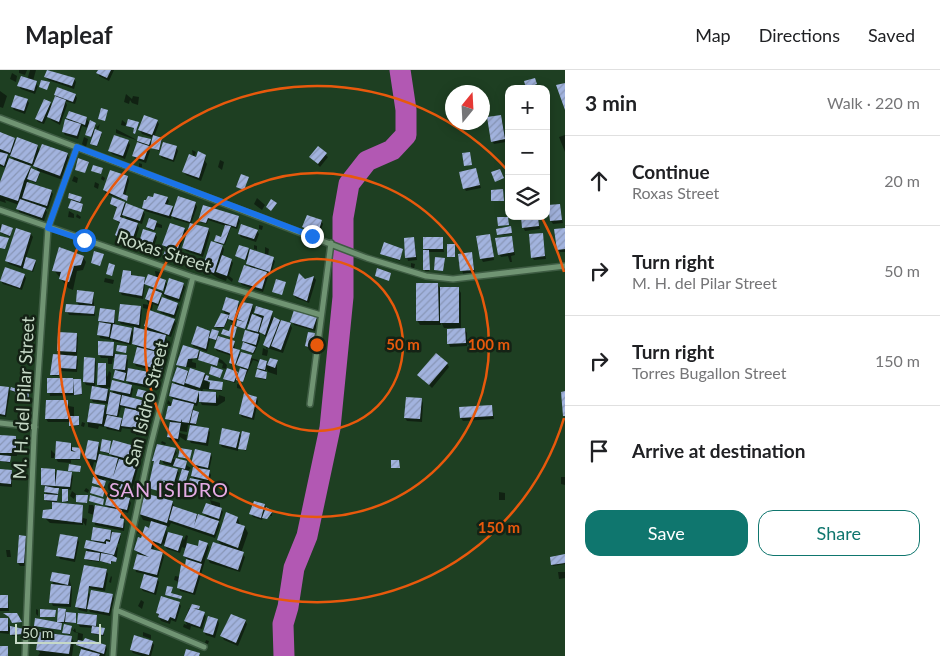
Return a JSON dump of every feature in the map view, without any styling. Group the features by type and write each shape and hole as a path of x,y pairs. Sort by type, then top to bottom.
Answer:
{"street":[{"path":"0,118 367,258 426,276 453,279 565,266"},
{"name":"M. H. del Pilar Street","path":"25,656 35,427 48,228 77,147"},
{"name":"Roxas Street","path":"0,210 193,277 321,315"},
{"path":"310,404 332,244"},
{"name":"San Isidro Street","path":"113,656 116,610 150,448 193,277"},
{"path":"0,423 35,427"},
{"path":"116,610 204,646"}],"building":[{"path":"47,70 75,78 72,86 44,77"},
{"path":"98,70 111,70 107,78 96,73"},
{"path":"21,76 37,81 34,91 17,86"},
{"path":"535,78 537,84 525,85 524,81"},
{"path":"41,80 50,82 47,90 39,87"},
{"path":"565,83 565,110 556,85"},
{"path":"57,87 76,94 73,102 54,95"},
{"path":"15,95 28,99 24,111 11,107"},
{"path":"55,96 66,100 59,122 47,117"},
{"path":"44,99 51,102 42,122 35,119"},
{"path":"101,108 108,110 105,121 98,119"},
{"path":"69,111 87,117 85,125 66,118"},
{"path":"144,115 158,120 152,135 138,130"},
{"path":"501,115 505,139 491,142 490,117"},
{"path":"65,119 81,124 77,136 62,132"},
{"path":"128,119 139,122 135,134 133,133 134,128 126,126"},
{"path":"90,120 96,123 91,137 85,135"},
{"path":"95,129 102,132 97,146 90,144"},
{"path":"0,132 15,138 10,153 0,149"},
{"path":"114,135 129,140 123,156 108,151"},
{"path":"153,135 162,138 159,150 150,148"},
{"path":"138,136 151,139 149,145 137,141"},
{"path":"17,137 38,145 32,164 10,156"},
{"path":"137,142 149,146 144,160 132,156"},
{"path":"163,142 177,146 173,160 159,155"},
{"path":"42,144 68,153 60,176 33,166"},
{"path":"318,146 327,153 318,164 309,157"},
{"path":"198,151 206,155 199,178 182,172 189,154 196,157"},
{"path":"0,152 8,154 4,166 0,164"},
{"path":"470,152 472,165 464,166 462,153"},
{"path":"9,158 31,166 18,201 0,195 0,182"},
{"path":"78,158 89,162 85,173 75,170"},
{"path":"93,165 103,168 101,174 91,171"},
{"path":"31,168 40,172 36,182 27,179"},
{"path":"476,168 480,185 463,189 459,172"},
{"path":"500,169 504,178 495,182 491,172"},
{"path":"110,170 128,176 123,194 128,196 127,201 103,190"},
{"path":"241,174 249,177 244,190 236,187"},
{"path":"27,182 52,190 47,206 22,198"},
{"path":"503,189 504,201 491,201 491,190"},
{"path":"69,193 82,197 80,202 68,198"},
{"path":"154,193 168,197 165,204 173,206 169,216 142,208 144,200 148,196 153,197"},
{"path":"178,196 196,202 190,222 171,216"},
{"path":"112,197 125,202 120,217 138,223 131,244 115,235 120,222 113,219 117,207 110,204"},
{"path":"20,199 46,208 42,218 16,209"},
{"path":"271,199 277,203 271,211 266,207"},
{"path":"71,200 83,204 81,212 68,208"},
{"path":"126,203 144,210 140,221 122,215"},
{"path":"560,204 562,220 550,221 550,205"},
{"path":"203,205 239,216 236,227 208,218 206,223 198,221"},
{"path":"307,215 322,220 318,233 302,227"},
{"path":"497,217 505,217 505,220 508,220 509,225 498,226"},
{"path":"149,218 157,221 154,230 146,227"},
{"path":"521,220 538,220 539,226 522,228"},
{"path":"170,223 185,228 177,251 162,245"},
{"path":"190,223 209,228 201,254 182,248"},
{"path":"2,224 13,228 10,236 0,232"},
{"path":"241,224 258,230 254,239 238,234"},
{"path":"225,225 231,226 224,244 214,241 216,235 221,237"},
{"path":"511,226 512,233 497,235 496,229"},
{"path":"16,228 31,233 21,266 5,261"},
{"path":"565,228 565,249 557,250 554,229"},
{"path":"143,229 156,233 150,250 138,246"},
{"path":"543,233 545,256 531,258 529,234"},
{"path":"490,234 494,257 480,259 476,236"},
{"path":"0,236 9,238 5,249 0,248"},
{"path":"512,236 514,252 498,255 495,238"},
{"path":"414,237 416,257 405,258 404,238"},
{"path":"423,237 443,237 443,249 423,249"},
{"path":"211,241 223,245 214,273 202,269"},
{"path":"384,242 403,249 400,260 380,254"},
{"path":"447,244 455,244 455,257 447,257"},
{"path":"239,245 249,248 245,260 235,256"},
{"path":"59,247 84,256 81,265 74,266 69,282 59,279 61,272 52,271"},
{"path":"166,248 177,251 174,260 163,256"},
{"path":"250,249 274,257 270,272 246,264"},
{"path":"423,250 429,250 430,270 423,270"},
{"path":"94,251 104,254 100,266 91,263"},
{"path":"472,252 474,270 460,271 458,254"},
{"path":"222,255 232,259 227,276 216,272"},
{"path":"26,257 36,260 32,271 23,268"},
{"path":"435,257 445,258 443,271 434,270"},
{"path":"109,263 115,265 112,276 106,274"},
{"path":"244,265 267,272 262,289 238,282"},
{"path":"5,267 25,274 20,288 0,281"},
{"path":"377,268 391,273 389,281 375,276"},
{"path":"123,270 131,271 131,275 145,277 142,296 119,292"},
{"path":"299,273 305,279 314,276 307,301 293,295"},
{"path":"148,274 166,280 163,291 144,284"},
{"path":"169,278 184,283 179,299 164,294"},
{"path":"276,279 286,282 282,295 272,292"},
{"path":"416,283 438,283 439,321 416,321"},
{"path":"440,287 459,287 459,323 440,323"},
{"path":"149,288 162,293 158,304 145,299"},
{"path":"77,290 94,292 92,304 76,302"},
{"path":"162,297 178,303 174,315 157,310"},
{"path":"226,297 239,301 234,321 228,319 230,313 222,310"},
{"path":"242,302 253,304 245,329 236,326 237,320 245,322 237,319"},
{"path":"66,304 95,306 94,314 65,312"},
{"path":"120,304 141,306 139,325 118,321"},
{"path":"256,306 273,311 265,335 259,332 264,316 254,313"},
{"path":"100,308 115,310 114,323 98,321"},
{"path":"149,310 175,319 169,335 144,326"},
{"path":"294,310 317,317 313,329 290,322"},
{"path":"221,313 229,315 224,327 214,327"},
{"path":"252,314 262,318 258,332 247,329"},
{"path":"274,317 280,320 269,348 263,345"},
{"path":"281,320 291,323 281,350 271,346"},
{"path":"99,322 111,324 109,337 97,335"},
{"path":"113,324 132,328 129,343 110,338"},
{"path":"231,325 237,327 234,338 221,334 223,329 229,331"},
{"path":"197,326 210,331 206,349 191,344"},
{"path":"134,327 166,335 163,347 157,345 154,350 132,344"},
{"path":"465,328 466,343 447,344 447,329"},
{"path":"212,329 219,331 216,340 209,338"},
{"path":"245,330 259,334 256,345 242,341"},
{"path":"58,332 77,333 76,352 57,351"},
{"path":"308,332 315,333 312,348 305,346"},
{"path":"218,336 235,341 231,354 214,348"},
{"path":"98,341 114,342 113,356 98,355"},
{"path":"243,342 256,347 253,353 241,349"},
{"path":"117,345 127,346 126,353 116,351"},
{"path":"183,345 199,350 197,358 188,359 186,367 176,365"},
{"path":"137,347 166,354 162,370 133,363"},
{"path":"233,348 240,350 235,365 229,363"},
{"path":"200,351 219,358 217,366 198,360"},
{"path":"241,352 252,355 248,369 236,365"},
{"path":"436,353 448,363 429,385 417,375"},
{"path":"53,354 77,356 76,369 60,368 59,375 50,375"},
{"path":"115,354 127,355 125,370 113,369"},
{"path":"84,357 95,358 94,383 83,382"},
{"path":"270,358 278,360 275,368 267,365"},
{"path":"260,359 267,361 265,370 257,368"},
{"path":"98,363 106,363 106,385 97,385"},
{"path":"211,366 223,370 220,378 209,374"},
{"path":"177,367 188,371 184,385 172,381"},
{"path":"128,368 154,373 152,386 126,381"},
{"path":"190,368 205,373 200,388 185,383"},
{"path":"227,368 238,372 234,382 223,379"},
{"path":"240,368 247,370 243,382 236,380"},
{"path":"257,369 267,372 266,379 255,377"},
{"path":"115,370 126,373 124,381 113,378"},
{"path":"206,375 209,376 208,380 223,382 222,390 209,389 210,382 204,380"},
{"path":"47,378 73,378 73,393 47,393"},
{"path":"73,379 81,379 82,394 74,395"},
{"path":"112,380 132,385 130,394 110,390"},
{"path":"172,383 199,391 196,403 169,396"},
{"path":"0,386 9,387 5,415 0,414"},
{"path":"92,386 108,389 106,401 90,399"},
{"path":"11,387 29,393 28,401 15,397 16,392 10,390"},
{"path":"138,389 150,392 149,399 136,396"},
{"path":"199,391 216,392 216,403 199,402"},
{"path":"565,391 565,416 563,416 561,392"},
{"path":"110,392 121,395 117,416 106,414"},
{"path":"244,393 257,397 252,418 239,414"},
{"path":"122,395 145,401 142,410 120,405"},
{"path":"406,397 422,398 420,419 404,418"},
{"path":"173,399 194,404 189,423 182,422 182,419 181,422 165,419 168,406 171,406"},
{"path":"46,400 68,400 68,419 45,419"},
{"path":"90,403 105,405 102,424 87,422"},
{"path":"492,405 493,416 460,418 459,407"},
{"path":"125,408 149,413 145,429 121,426"},
{"path":"193,410 199,412 196,424 190,423"},
{"path":"107,415 122,418 119,430 104,426"},
{"path":"69,416 79,416 79,425 69,426"},
{"path":"170,422 181,423 178,439 167,437"},
{"path":"190,425 209,428 206,443 187,440"},
{"path":"222,428 240,432 236,448 219,444"},
{"path":"242,431 250,433 246,450 238,449"},
{"path":"0,435 16,436 16,453 0,453"},
{"path":"102,439 111,441 109,453 100,451"},
{"path":"88,440 99,442 96,460 84,458"},
{"path":"113,440 142,448 139,462 109,454"},
{"path":"56,441 71,443 71,451 76,452 72,450 72,447 81,448 80,459 55,459"},
{"path":"157,444 176,448 171,463 160,460 159,464 178,469 174,483 159,479 165,481 162,492 148,488"},
{"path":"180,448 192,450 190,459 178,457"},
{"path":"195,449 211,453 208,468 191,464"},
{"path":"99,454 118,458 113,477 119,459 137,464 131,484 94,474"},
{"path":"0,455 11,456 10,462 0,461"},
{"path":"176,458 187,461 185,469 173,466"},
{"path":"391,460 399,460 400,468 391,468"},
{"path":"69,464 81,466 80,472 68,471"},
{"path":"193,467 210,470 208,480 191,476"},
{"path":"41,468 55,469 55,486 41,485"},
{"path":"0,469 12,470 11,484 0,483"},
{"path":"182,469 189,471 184,488 177,486"},
{"path":"57,470 72,472 70,487 55,486"},
{"path":"93,477 106,481 104,487 92,483"},
{"path":"190,478 206,482 204,489 197,488 204,490 203,495 186,491"},
{"path":"114,482 128,486 125,495 112,491"},
{"path":"45,486 59,488 58,494 44,492"},
{"path":"92,486 105,489 103,497 90,493"},
{"path":"62,489 68,489 68,501 62,502"},
{"path":"108,493 130,498 127,510 105,505"},
{"path":"145,493 173,501 167,523 139,514"},
{"path":"44,494 58,495 57,501 44,500"},
{"path":"76,495 88,495 87,503 76,502"},
{"path":"90,495 104,499 103,505 89,501"},
{"path":"254,501 265,504 261,518 249,514"},
{"path":"52,502 83,505 82,523 42,518 43,510 52,509"},
{"path":"206,503 222,508 219,519 202,513"},
{"path":"95,505 122,510 120,518 124,519 123,528 92,522"},
{"path":"173,506 197,514 194,526 198,514 219,521 214,535 169,520"},
{"path":"266,507 273,511 267,519 262,518"},
{"path":"226,512 238,517 236,523 245,526 238,548 217,540"},
{"path":"151,521 167,526 161,544 153,541 151,549 163,552 157,575 133,569 137,554 149,557 134,550 138,537 141,538 145,526 149,528"},
{"path":"93,527 111,530 110,540 106,539 104,542 91,540"},
{"path":"112,532 121,533 114,555 84,548 86,540 106,544 106,541 110,542"},
{"path":"168,532 183,536 178,551 164,546"},
{"path":"60,534 78,537 74,559 56,556"},
{"path":"19,535 26,536 24,563 17,563"},
{"path":"199,540 208,543 201,562 183,556 187,543 198,546"},
{"path":"213,542 244,552 238,570 207,559"},
{"path":"86,551 100,553 99,561 84,559"},
{"path":"101,553 117,558 116,562 111,561 111,564 100,561"},
{"path":"565,554 565,563 551,565 550,557"},
{"path":"186,559 202,564 193,593 177,588 181,565 185,566"},
{"path":"84,565 107,569 103,588 89,586 86,609 75,607"},
{"path":"52,572 70,575 68,585 50,581"},
{"path":"144,574 158,578 154,593 140,588"},
{"path":"51,584 71,586 69,604 49,603"},
{"path":"167,586 173,587 171,593 182,596 181,599 165,595"},
{"path":"91,590 113,594 109,613 87,609"},
{"path":"0,595 8,595 8,608 0,608"},
{"path":"161,596 180,602 175,619 170,617 168,621 158,617 159,614 156,613"},
{"path":"192,604 200,606 199,609 193,608 205,612 200,627 184,621"},
{"path":"58,608 66,609 64,622 57,622"},
{"path":"40,609 56,610 55,617 40,617"},
{"path":"66,612 76,613 76,623 65,622"},
{"path":"3,613 17,613 22,622 12,623 9,617"},
{"path":"78,613 97,615 96,626 77,624"},
{"path":"231,614 246,620 236,643 220,636"},
{"path":"208,616 218,619 213,635 203,632"},
{"path":"0,618 8,618 8,631 0,631"},
{"path":"35,618 62,623 61,630 34,626"},
{"path":"64,624 72,626 70,634 62,633"},
{"path":"10,626 24,629 24,634 10,635"},
{"path":"92,626 105,628 103,635 91,633"},
{"path":"39,632 72,636 69,654 36,650"},
{"path":"134,635 153,641 149,655 130,650"},
{"path":"85,638 106,645 104,654 76,645 78,640 83,641"},
{"path":"0,646 8,646 8,656 0,656"},
{"path":"81,649 100,654 99,656 79,656"},
{"path":"186,649 200,653 199,656 184,656"}],"waterway":[{"path":"284,656 283,624 288,607 294,568 307,536 330,428 343,297 343,218 349,184 367,161 392,150 406,135 406,110 400,70"}],"district":[{"name":"SAN ISIDRO","path":"169,490"}],"route":[{"path":"84,240 48,228 77,147 312,236"}]}
